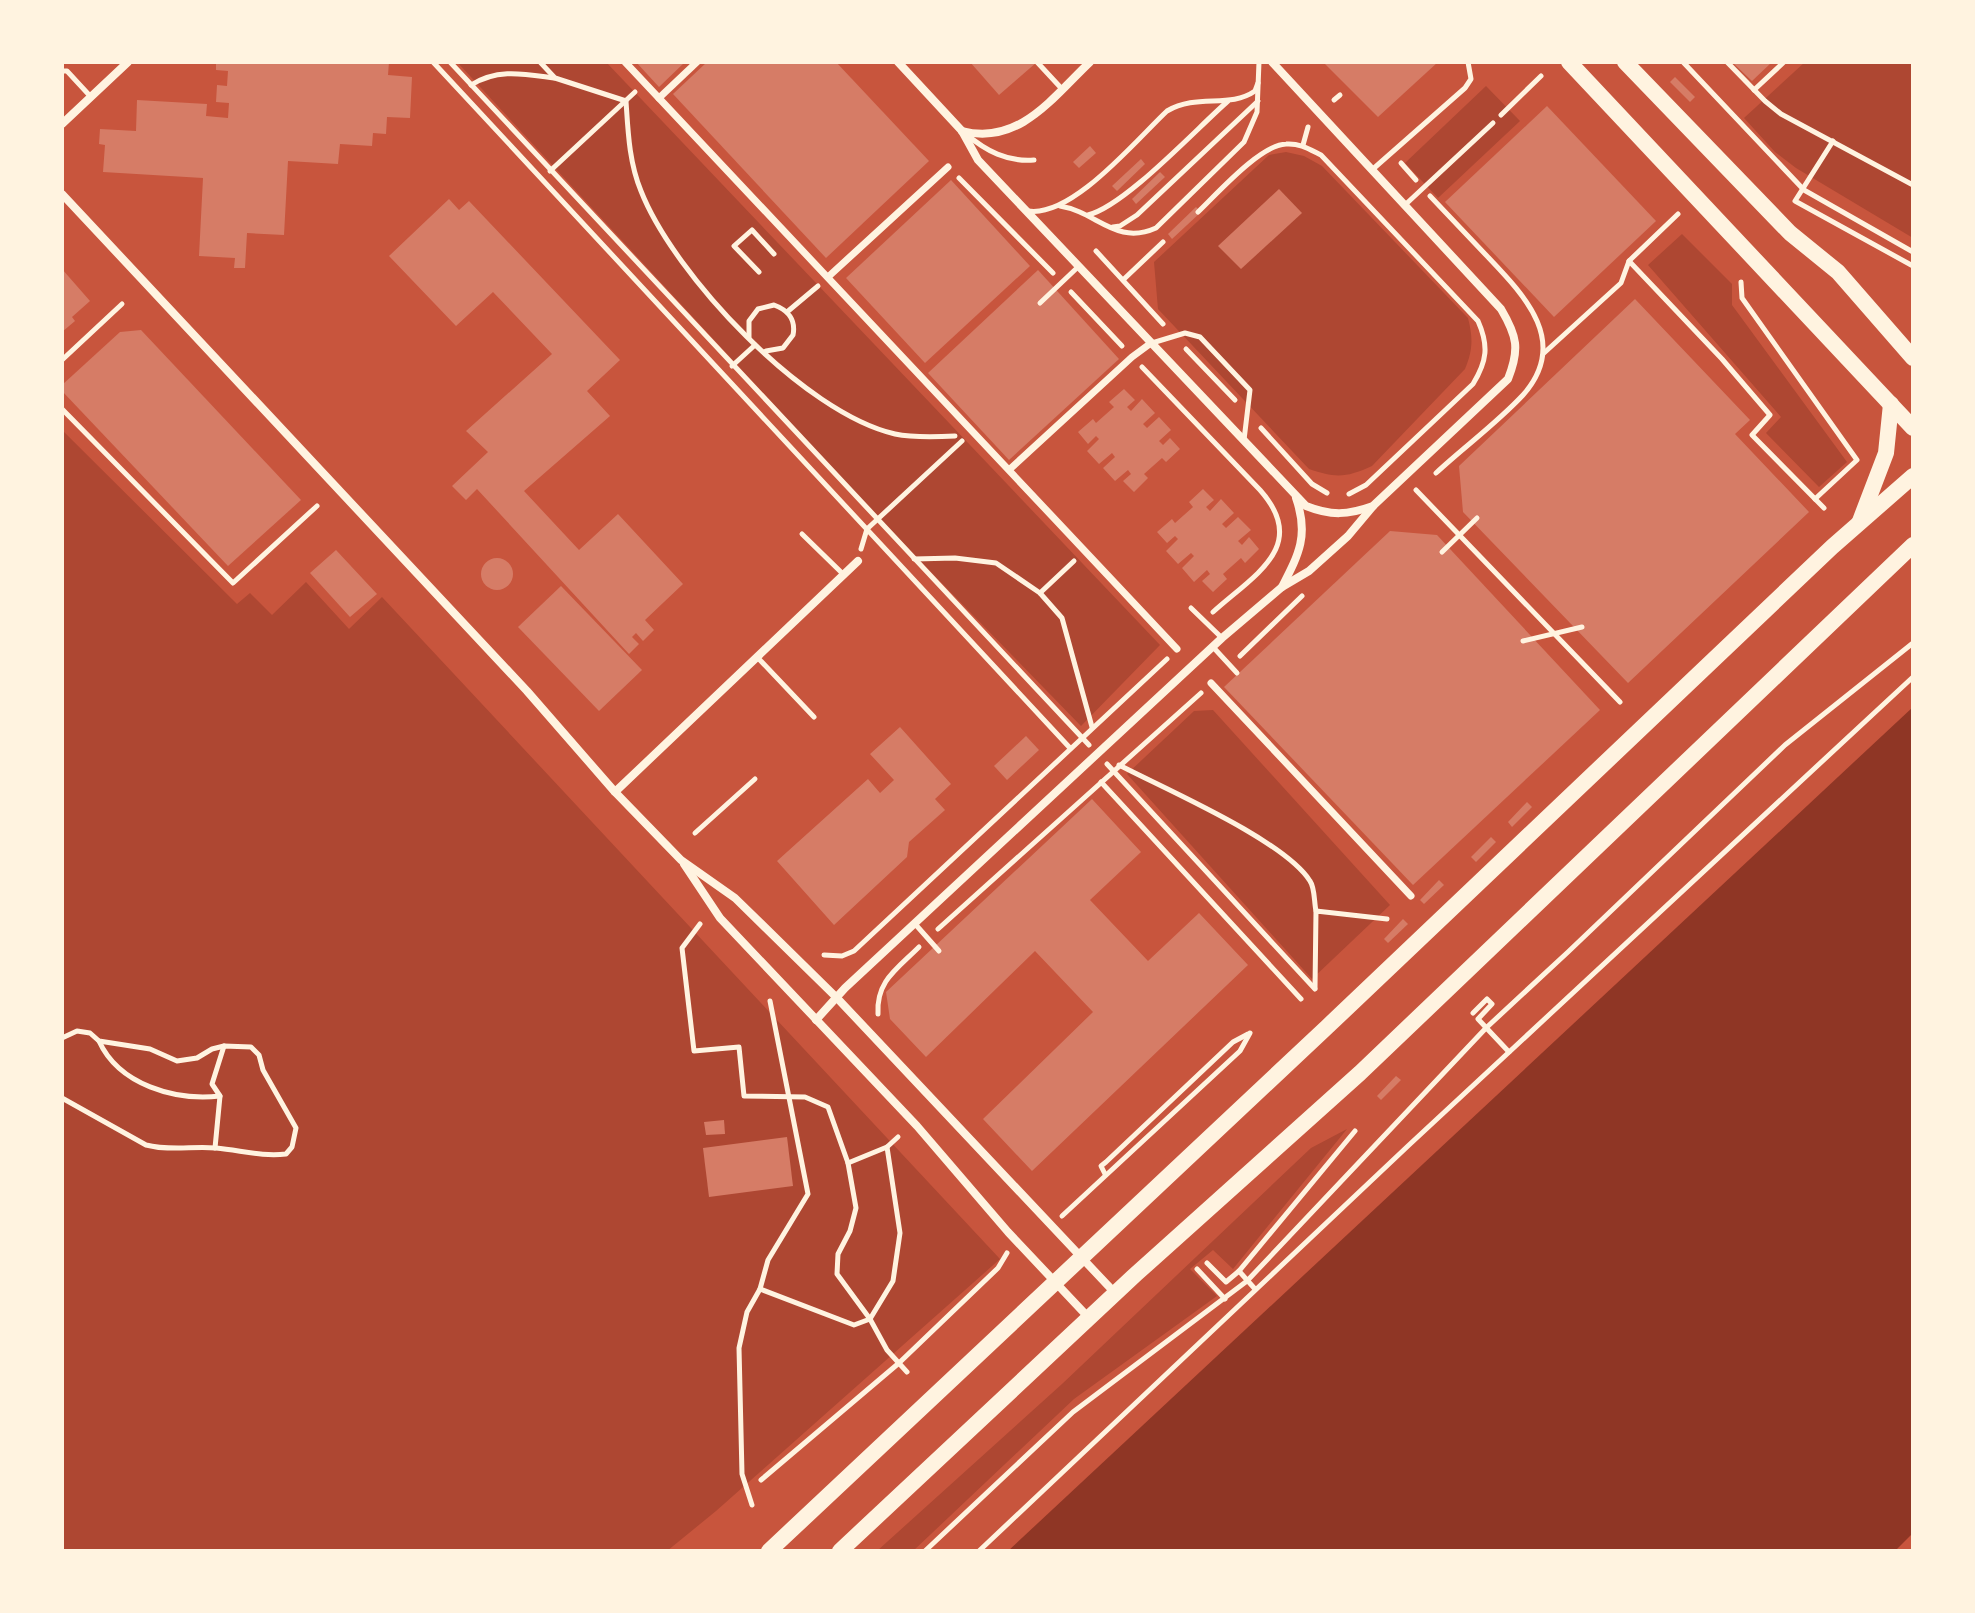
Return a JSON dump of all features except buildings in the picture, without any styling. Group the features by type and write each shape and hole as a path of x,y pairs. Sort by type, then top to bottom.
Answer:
{"main road":[{"path":"1569,62 1913,428"},
{"path":"1625,62 1790,233 1838,272 1913,357"},
{"path":"1859,522 1886,453 1891,404"},
{"path":"769,1551 1859,522 1913,476"},
{"path":"840,1551 1115,1293 1360,1073 1913,545"}],"street":[{"path":"62,124 127,62"},
{"path":"625,62 1177,649"},
{"path":"659,98 697,62"},
{"path":"898,62 962,131 978,160 1306,506 1332,515 1354,513 1374,505"},
{"path":"962,131 995,135 1013,130 1027,121 1090,62"},
{"path":"816,1020 1222,638 1282,587 1309,571 1348,536 1374,505 1508,379 1515,363 1517,346 1513,328 1501,309 1272,62"},
{"path":"828,277 948,167"},
{"path":"62,194 527,691 615,792 681,860 720,918 917,1126 1008,1232 1089,1318"},
{"path":"1010,469 1151,343"},
{"path":"1282,587 1298,555 1303,536 1303,522 1295,493"},
{"path":"615,792 858,561"},
{"path":"1211,683 1411,896"},
{"path":"681,860 735,898 837,998 1115,1293"}],"lane":[{"path":"1037,62 1062,89"},
{"path":"1060,206 1126,234 1140,234 1156,228 1244,142 1252,129 1259,100 1259,62"},
{"path":"1373,169 1465,88 1471,79 1468,62"},
{"path":"62,71 67,71 91,97"},
{"path":"1025,210 1043,211 1060,206 1077,195 1167,111 1193,101 1247,96 1255,91 1260,78"},
{"path":"1087,215 1099,212 1129,191 1228,100"},
{"path":"1110,228 1120,226 1137,215 1259,100"},
{"path":"1406,204 1493,123"},
{"path":"962,131 982,147 1001,156 1020,161 1034,160"},
{"path":"1040,303 1080,265"},
{"path":"1151,343 1185,333 1200,337 1250,390 1244,441"},
{"path":"802,534 843,574"},
{"path":"1191,608 1222,638"},
{"path":"1213,647 1237,673"},
{"path":"758,658 814,717"},
{"path":"916,925 939,951"}],"path":[{"path":"433,62 1070,748"},
{"path":"450,62 1315,989 1316,911 1311,882 1289,857 1259,838 1119,765"},
{"path":"540,62 555,78"},
{"path":"1683,62 1804,190 1913,252"},
{"path":"1727,62 1781,114 1913,185"},
{"path":"1754,90 1784,62"},
{"path":"471,85 484,76 509,72 555,78 626,101"},
{"path":"1493,123 1541,76"},
{"path":"550,171 645,83"},
{"path":"626,101 629,148 640,190 660,229 700,287 755,345 817,396 862,421 895,434 934,437 968,435 867,529"},
{"path":"1303,145 1308,127"},
{"path":"1833,141 1795,201 1913,266"},
{"path":"1096,251 1312,484 1325,493 1351,494 1366,485 1473,384 1482,369 1487,353 1478,321 1321,155 1303,145 1284,144 1268,148 1194,215"},
{"path":"1391,152 1519,290 1532,308 1541,330 1544,353 1621,283 1629,261 1678,214"},
{"path":"759,272 734,246 752,230 774,254"},
{"path":"1123,280 1167,239"},
{"path":"1629,261 1722,359 1770,415 1752,435 1824,508"},
{"path":"787,312 828,277"},
{"path":"1741,282 1742,298 1857,460 1815,499"},
{"path":"62,360 122,304"},
{"path":"750,338 749,321 758,309 774,305 787,312 794,329 789,342 776,351 762,349"},
{"path":"732,366 755,345"},
{"path":"62,409 233,583 317,506"},
{"path":"1416,490 1620,702"},
{"path":"1442,552 1477,518"},
{"path":"1040,593 1086,551"},
{"path":"914,559 955,558 996,563 1040,593 1062,618 1092,727"},
{"path":"1523,641 1582,627"},
{"path":"925,1551 1073,1412 1247,1281 1486,1028 1785,745 1913,643"},
{"path":"979,1551 1255,1289 1913,677"},
{"path":"695,833 755,779"},
{"path":"1101,782 1301,999"},
{"path":"1316,911 1387,919"},
{"path":"700,924 682,948 694,1051 739,1047 744,1096 805,1097 828,1107 848,1163 856,1208 850,1231 838,1254 837,1274 870,1319 887,1350 907,1372"},
{"path":"1473,1013 1487,999 1492,1004 1478,1019 1509,1052"},
{"path":"752,1505 742,1474 739,1348 747,1312 760,1289 768,1260 808,1194 788,1098 780,1039 770,1001"},
{"path":"62,1038 77,1031 90,1033 118,1069 144,1084 195,1099 220,1096"},
{"path":"1065,1212 1240,1051 1250,1033 1233,1042 1101,1166 1105,1174"},
{"path":"62,1098 146,1145 158,1148 215,1148 266,1157 286,1154 292,1147 296,1128 263,1070 259,1055 251,1047 224,1046 197,1058 177,1061 150,1049 99,1041"},
{"path":"215,1148 220,1096 212,1084 224,1046"},
{"path":"1207,1263 1226,1282 1239,1271 1355,1131"},
{"path":"848,1163 887,1147 898,1137"},
{"path":"760,1289 854,1325 870,1319 893,1281 900,1233 887,1147"},
{"path":"761,1480 899,1363 998,1268 1006,1256"},
{"path":"1197,1269 1225,1299"},
{"path":"1239,1271 1255,1289"}],"shaded area":[{"path":"457,62 606,62 1160,645 1081,726 888,528"},
{"path":"1805,62 1913,62 1913,238 1796,168 1775,152 1744,118"},
{"path":"1486,86 1520,121 1438,198 1405,163"},
{"path":"1286,152 1304,156 1322,166 1468,318 1470,325 1471,350 1465,369 1372,466 1347,475 1309,469 1158,309 1154,262 1269,155"},
{"path":"1682,234 1732,284 1732,305 1847,462 1819,487 1766,433 1781,417 1648,265"},
{"path":"62,430 237,604 250,593 272,615 306,582 349,629 382,597 1000,1259 667,1551 62,1551"},
{"path":"1913,707 1913,1533 1895,1551 1008,1551"},
{"path":"1213,710 1390,905 1312,979 1127,774 1194,711"},
{"path":"1347,1129 1233,1269 1213,1250 1190,1269 1217,1296 1074,1399 913,1551 877,1551 1062,1384 1311,1148"}]}
